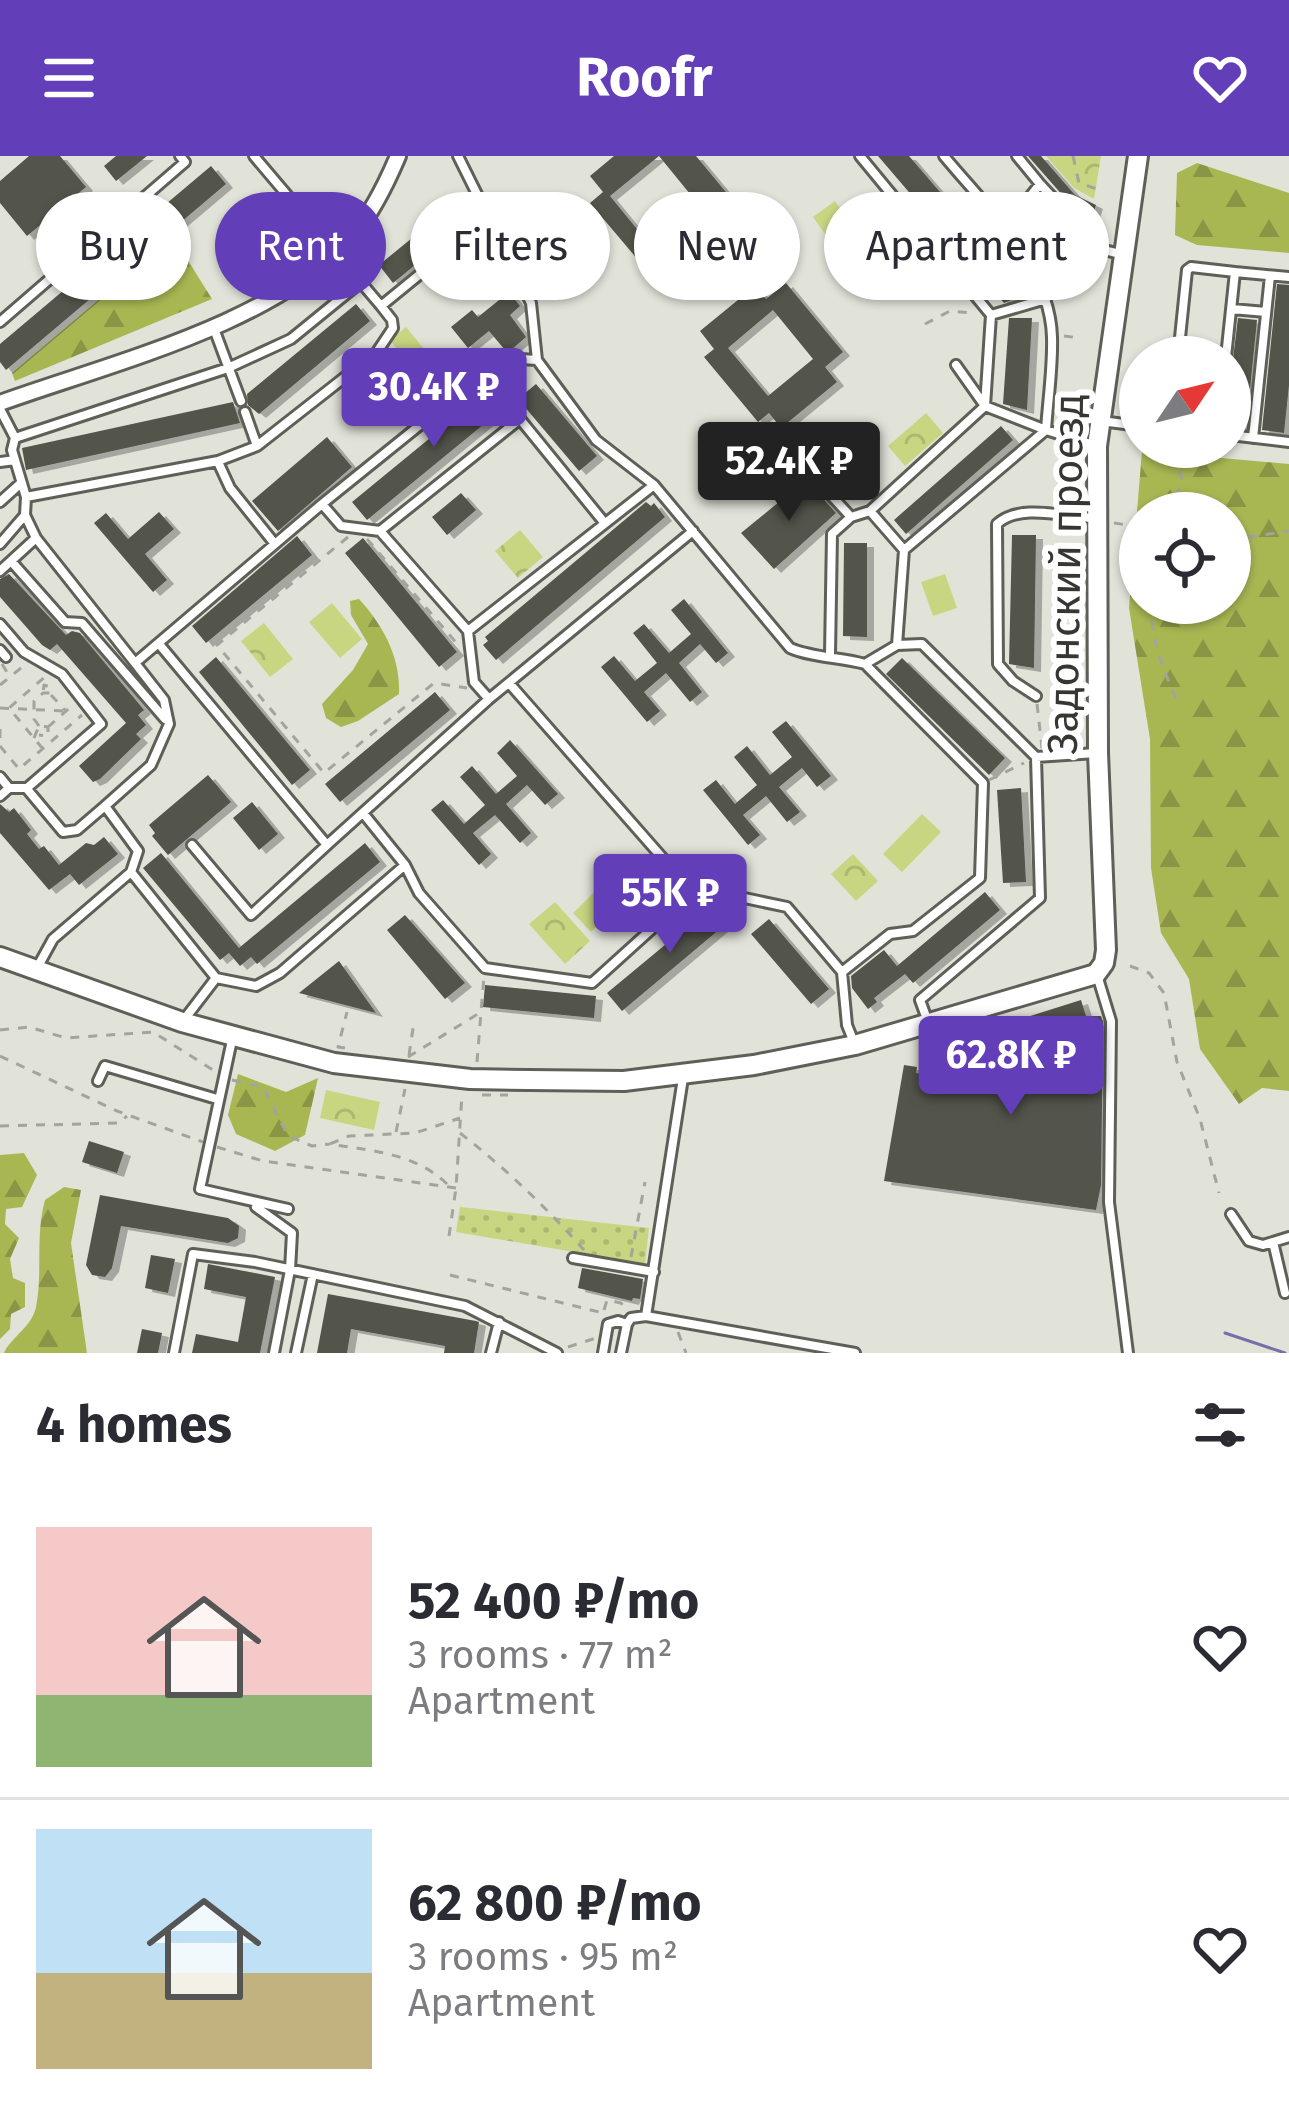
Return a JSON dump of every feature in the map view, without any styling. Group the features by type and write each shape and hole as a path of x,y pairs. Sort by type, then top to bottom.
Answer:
{"street":[{"path":"378,192 398,156"},
{"name":"Задонский проезд","path":"1088,977 1105,963 1106,950 1098,753 1104,520 1096,446 1114,259 1138,156"},
{"path":"0,406 213,326 266,300"},
{"path":"0,957 232,1038 334,1063 470,1079 683,1077 855,1045 1088,977"}],"lane":[{"path":"0,322 185,162 180,156"},
{"path":"254,156 285,192"},
{"path":"458,156 477,192"},
{"path":"830,654 832,534 851,517 870,511 985,406 992,315 860,156"},
{"path":"944,156 974,192"},
{"path":"1017,156 1047,192"},
{"path":"1034,192 1040,184"},
{"path":"1109,257 1114,259"},
{"path":"1180,336 1187,270 1289,277"},
{"path":"1229,336 1235,272"},
{"path":"1270,276 1253,438 1289,442 1289,432"},
{"path":"381,306 410,283"},
{"path":"15,438 228,368 291,339 339,300"},
{"path":"26,497 218,461 257,446 377,352 393,328 376,300"},
{"path":"530,300 537,360 596,440 654,485 790,648 865,664 983,783 980,878 913,931 890,934 842,972"},
{"path":"992,315 1040,300"},
{"path":"904,550 1046,430 1052,335 1046,300"},
{"path":"1232,309 1266,312"},
{"path":"213,326 241,401"},
{"path":"135,663 503,358 537,360"},
{"path":"956,364 985,406 1096,446"},
{"path":"0,406 15,438 25,515 36,538 164,700 169,724 151,765 77,830 63,832 27,788"},
{"path":"245,412 257,446"},
{"path":"380,531 520,419 603,521"},
{"path":"1100,421 1119,423"},
{"path":"0,462 15,460"},
{"path":"218,461 230,488 275,544"},
{"path":"778,492 807,469 851,517"},
{"path":"0,502 21,482"},
{"path":"468,631 654,485"},
{"path":"322,504 341,526 380,531 468,631 474,682 489,699"},
{"path":"870,511 904,550 897,645"},
{"path":"1036,696 998,664 998,524 1006,515 1019,513 1104,520"},
{"path":"0,544 25,515"},
{"path":"192,845 251,915 489,699 693,531"},
{"path":"0,571 36,538"},
{"path":"11,561 65,622 82,623 169,724"},
{"path":"0,624 24,652 62,674 101,724 27,788 9,788 0,796"},
{"path":"159,644 327,845"},
{"path":"865,664 897,645 922,644 1040,756 1098,753"},
{"path":"509,682 680,879 698,888 787,907 842,972 847,1024 855,1045"},
{"path":"928,1024 920,1000 1040,898 1040,756"},
{"path":"0,777 9,788"},
{"path":"36,970 53,939 130,872 138,851 104,806"},
{"path":"363,813 405,865 419,893 484,968 592,983 698,888"},
{"path":"130,872 216,978 256,986 280,974 405,865"},
{"path":"1088,977 1111,1022 1109,1202 1128,1353"},
{"path":"182,1022 216,978"},
{"path":"232,1038 200,1189 288,1209"},
{"path":"98,1081 105,1066 217,1099"},
{"path":"646,1316 683,1077"},
{"path":"247,1202 280,1220 292,1233 274,1353"},
{"path":"1231,1214 1249,1241 1263,1245 1289,1237"},
{"path":"1273,1242 1285,1293"},
{"path":"174,1353 193,1254 465,1306 557,1353"},
{"path":"573,1258 630,1262 654,1272"},
{"path":"296,1353 313,1274"},
{"path":"621,1353 631,1318 646,1316 855,1353"},
{"path":"490,1353 499,1322"},
{"path":"604,1353 608,1324 627,1324"}],"path":[{"path":"1071,157 1079,183 1102,191"},
{"path":"1109,260 1114,259"},
{"path":"926,324 950,311 992,315"},
{"path":"1052,335 1080,338"},
{"path":"1104,520 1119,523"},
{"path":"472,661 358,528 217,645 325,773 434,682 481,689"},
{"path":"1251,536 1289,531"},
{"path":"1151,624 1161,667 1179,704"},
{"path":"0,685 27,663 16,651"},
{"path":"9,708 46,687 56,682 47,672 46,687 34,701 36,736"},
{"path":"46,687 66,711"},
{"path":"0,729 0,743 19,769 83,716 65,693"},
{"path":"983,783 1040,756 1036,696"},
{"path":"52,742 48,727 74,704"},
{"path":"0,708 66,711"},
{"path":"9,708 43,749"},
{"path":"39,726 48,727"},
{"path":"36,736 47,736"},
{"path":"1130,965 1149,973 1165,993 1177,1062 1200,1119 1220,1193"},
{"path":"477,1064 484,968"},
{"path":"346,1012 338,1047 357,1050"},
{"path":"392,1055 409,1057 481,1012"},
{"path":"409,1057 414,1022"},
{"path":"0,1030 29,1028 66,1038 153,1032 226,1078 263,1087 288,1136 312,1146 330,1144 404,1157 430,1168 453,1187"},
{"path":"0,1056 129,1115 263,1161 453,1187"},
{"path":"395,1136 405,1087"},
{"path":"448,1236 462,1092 518,1094"},
{"path":"0,1126 119,1123 129,1115"},
{"path":"330,1144 370,1132 395,1136 460,1118"},
{"path":"460,1133 505,1167 593,1262"},
{"path":"313,1180 314,1169"},
{"path":"645,1182 630,1262 647,1260"},
{"path":"450,1274 603,1313"},
{"path":"621,1303 622,1296"},
{"path":"677,1329 686,1353"},
{"path":"557,1353 600,1337"}],"green space":[{"path":"1046,156 1101,156 1095,192 1074,188"},
{"path":"1197,163 1289,193 1289,253 1197,245 1175,235 1177,173"},
{"path":"824,209 824,233 813,217"},
{"path":"191,265 212,299 15,381 12,373 98,300 191,300"},
{"path":"406,327 434,361 417,375 390,340"},
{"path":"926,413 943,433 905,466 888,446"},
{"path":"1251,461 1289,464 1289,1091 1262,1088 1239,1104 1200,1049 1189,979 1161,933 1151,868 1150,739 1132,624 1251,624 1251,492 1139,492 1141,468 1251,468"},
{"path":"520,530 543,557 518,578 495,551"},
{"path":"945,574 957,608 933,616 921,582"},
{"path":"359,599 389,643 399,694 341,727 326,718 322,704 353,670 368,644 351,615 350,601"},
{"path":"332,603 362,639 340,658 309,622"},
{"path":"264,623 293,659 270,677 241,641"},
{"path":"922,814 941,832 902,872 883,854"},
{"path":"853,854 878,881 856,901 831,874"},
{"path":"611,876 629,895 591,932 573,913"},
{"path":"555,902 590,941 565,964 529,924"},
{"path":"238,1074 286,1092 318,1078 305,1135 275,1151 236,1134 228,1115"},
{"path":"326,1090 380,1102 374,1130 320,1118"},
{"path":"24,1153 37,1175 22,1207 6,1209 5,1224 19,1238 10,1259 13,1278 25,1283 25,1307 11,1314 10,1329 0,1339 0,1155"},
{"path":"64,1187 81,1190 71,1243 87,1353 4,1353 34,1314 45,1200"},
{"path":"460,1207 649,1228 645,1264 456,1232"}],"building":[{"path":"29,156 60,156 86,187 80,192 36,192 36,229 27,236 0,203 0,181"},
{"path":"116,156 147,156 116,181 104,166"},
{"path":"614,156 659,156 610,196 590,176"},
{"path":"659,156 696,156 726,192 688,192"},
{"path":"878,156 909,156 940,192 909,192"},
{"path":"1028,156 1041,156 1072,192 1060,192"},
{"path":"211,166 226,184 191,214 191,192 180,192"},
{"path":"610,196 634,225 634,255 610,227"},
{"path":"410,240 410,269 393,283 386,274 386,259"},
{"path":"1277,284 1289,285 1284,433 1262,430"},
{"path":"52,300 89,300 6,370 0,362 0,344"},
{"path":"499,300 515,300 520,306 510,315 526,337 505,350 489,331 468,348 451,327 472,310 478,317"},
{"path":"738,300 800,300 843,352 825,367 837,382 781,428 769,413 758,422 704,357 714,349 700,331","holes":["773,310 813,359 768,396 728,348"]},
{"path":"356,304 370,321 259,414 248,405 247,394"},
{"path":"1009,318 1032,318 1027,410 1003,404"},
{"path":"1238,318 1257,320 1251,379 1251,336 1236,336"},
{"path":"396,362 409,379 379,405 365,388"},
{"path":"502,379 517,397 367,520 352,502"},
{"path":"536,384 597,456 579,471 518,399"},
{"path":"233,402 240,423 26,470 22,448"},
{"path":"1001,426 1013,440 906,534 894,520"},
{"path":"327,437 352,467 278,531 252,501"},
{"path":"839,446 866,476 849,492 822,462"},
{"path":"806,480 836,513 774,569 741,533"},
{"path":"461,493 476,510 447,535 432,517"},
{"path":"646,502 654,503 665,517 496,660 483,645 488,641 485,637"},
{"path":"159,512 174,529 145,554 167,580 153,592 94,523 106,513 128,539"},
{"path":"1012,535 1036,535 1034,668 1009,664"},
{"path":"297,536 312,555 206,643 192,626"},
{"path":"363,538 457,652 439,667 345,553"},
{"path":"844,543 867,543 867,637 843,636"},
{"path":"9,574 66,635 80,633 144,710 138,715 146,725 136,734 141,739 93,782 79,766 126,723 57,644 50,650 42,645 0,597 0,579"},
{"path":"684,599 728,653 716,663 700,644 679,663 702,692 690,702 666,673 644,692 660,711 647,722 601,667 614,656 635,681 657,663 633,633 644,624 669,653 691,634 671,610"},
{"path":"216,657 310,770 292,785 199,672"},
{"path":"902,658 1005,758 989,775 886,674"},
{"path":"435,692 450,710 340,802 325,784"},
{"path":"786,721 831,776 817,787 802,768 779,787 800,812 787,822 766,796 743,815 760,835 748,845 703,790 716,780 735,804 757,785 734,757 747,746 770,775 792,757 772,732"},
{"path":"510,740 558,794 545,805 527,785 506,804 531,833 520,843 495,815 473,833 491,854 479,865 431,810 443,800 464,824 485,805 460,777 472,766 496,794 517,776 497,753"},
{"path":"208,775 231,802 168,855 149,825"},
{"path":"1021,788 1026,882 1003,883 997,790"},
{"path":"252,802 278,834 259,850 233,818"},
{"path":"0,804 9,812 14,808 31,830 27,834 59,865 86,843 94,845 104,837 118,854 79,885 70,874 49,890 0,833"},
{"path":"365,843 380,862 257,964 251,957 240,966 229,953 220,960 143,868 161,853 239,948"},
{"path":"639,856 663,886 646,901 621,871"},
{"path":"985,892 1000,910 913,983 905,974 874,998 877,1002 868,1009 852,988 851,976 884,950 897,966"},
{"path":"718,901 733,918 622,1011 607,993"},
{"path":"405,915 465,983 445,999 387,930"},
{"path":"769,919 829,989 811,1004 751,934"},
{"path":"339,961 376,1013 299,993"},
{"path":"485,985 596,996 594,1018 483,1007"},
{"path":"1081,1000 1086,1016 1101,1016 1103,1022 1101,1185 1096,1210 884,1181 904,1065 917,1067 916,1073 1026,1090 1028,1063 992,1078 988,1067 1010,1058 1002,1039 993,1042 989,1029"},
{"path":"89,1141 124,1152 117,1173 82,1162"},
{"path":"100,1195 228,1218 239,1226 238,1238 228,1243 121,1226 112,1268 105,1277 92,1275 86,1265"},
{"path":"151,1255 175,1259 168,1293 145,1288"},
{"path":"208,1264 275,1277 260,1353 192,1353 196,1334 238,1342 246,1297 204,1289"},
{"path":"582,1268 643,1279 640,1299 578,1288"},
{"path":"328,1294 479,1322 474,1353 444,1353 445,1346 351,1329 347,1353 317,1353"},
{"path":"142,1329 162,1333 158,1353 137,1353"}],"waterway":[{"path":"1225,1333 1285,1353"}]}
